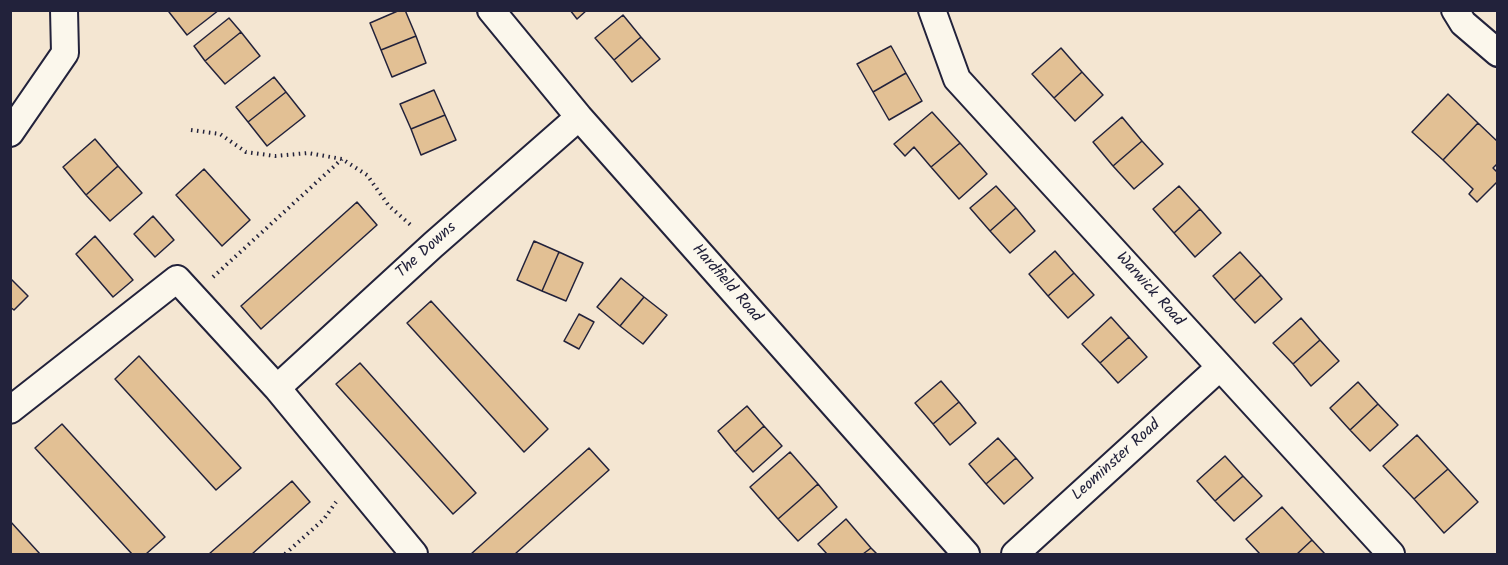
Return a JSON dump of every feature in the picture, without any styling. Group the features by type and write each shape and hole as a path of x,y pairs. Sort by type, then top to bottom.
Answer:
{"street":[{"path":"10,133 65,53 64,10"},
{"name":"Hardfield Road","path":"491,10 579,117 966,555"},
{"name":"Warwick Road","path":"932,10 957,79 1390,555"},
{"path":"1455,10 1463,23 1497,52"},
{"name":"The Downs","path":"277,388 433,245 579,117"},
{"path":"10,410 177,279 277,388 414,555"},
{"name":"Leominster Road","path":"1015,555 1219,368"}],"path":[{"path":"191,130 220,134 246,152 275,156 308,153 342,159 367,175 389,206 433,245"},
{"path":"193,296 342,159"},
{"path":"285,555 324,519 352,479"}],"building":[{"path":"170,10 219,10 187,35 169,12"},
{"path":"405,10 416,36 381,50 370,23"},
{"path":"570,10 587,10 577,19"},
{"path":"623,15 641,37 614,60 595,38"},
{"path":"229,18 241,32 205,61 194,46"},
{"path":"241,32 260,56 225,84 205,61"},
{"path":"416,36 426,63 392,77 381,50"},
{"path":"641,37 660,59 632,82 614,60"},
{"path":"891,46 906,73 873,92 857,64"},
{"path":"1061,48 1082,72 1054,98 1032,74"},
{"path":"1082,72 1103,95 1075,121 1054,98"},
{"path":"906,73 922,101 889,120 873,92"},
{"path":"274,77 286,92 248,122 236,107"},
{"path":"434,90 445,115 411,129 400,104"},
{"path":"286,92 305,116 267,146 248,122"},
{"path":"1448,94 1478,123 1443,160 1412,132"},
{"path":"932,112 960,143 931,167 914,147 905,156 894,144"},
{"path":"445,115 456,140 421,155 411,129"},
{"path":"1122,117 1142,141 1113,166 1093,142"},
{"path":"1478,123 1498,142 1498,163 1493,168 1498,173 1498,181 1477,202 1469,194 1473,189 1443,160"},
{"path":"95,139 118,166 86,195 63,167"},
{"path":"1142,141 1163,164 1134,189 1113,166"},
{"path":"960,143 987,174 959,199 931,167"},
{"path":"118,166 142,193 110,221 86,195"},
{"path":"204,169 250,220 222,246 176,195"},
{"path":"996,186 1016,208 990,231 970,208"},
{"path":"1179,186 1200,209 1174,233 1153,209"},
{"path":"357,202 377,225 261,329 241,306"},
{"path":"1016,208 1035,231 1010,253 990,231"},
{"path":"1200,209 1221,233 1195,257 1174,233"},
{"path":"153,216 174,240 155,257 134,234"},
{"path":"95,236 133,280 113,297 76,254"},
{"path":"534,241 559,252 542,291 517,280"},
{"path":"1055,251 1074,273 1048,296 1029,274"},
{"path":"559,252 583,263 566,301 542,291"},
{"path":"1240,252 1261,275 1234,300 1213,276"},
{"path":"1074,273 1094,295 1068,318 1048,296"},
{"path":"1261,275 1282,299 1255,323 1234,300"},
{"path":"10,278 28,296 14,310 10,307"},
{"path":"621,278 644,297 620,326 597,307"},
{"path":"644,297 667,315 643,344 620,326"},
{"path":"431,301 548,429 524,452 407,323"},
{"path":"579,314 594,322 579,349 564,341"},
{"path":"1111,317 1129,337 1100,363 1082,344"},
{"path":"1301,318 1320,340 1293,364 1273,343"},
{"path":"1129,337 1147,357 1118,383 1100,363"},
{"path":"1320,340 1339,361 1311,386 1293,364"},
{"path":"139,356 241,468 216,490 115,379"},
{"path":"360,363 476,493 453,514 336,384"},
{"path":"941,381 959,402 933,424 915,403"},
{"path":"1358,382 1378,404 1350,430 1330,408"},
{"path":"959,402 976,423 950,445 933,424"},
{"path":"1378,404 1398,425 1370,451 1350,430"},
{"path":"747,406 764,426 735,452 718,431"},
{"path":"62,424 165,537 146,554 132,554 35,448"},
{"path":"764,426 782,446 753,472 735,452"},
{"path":"1417,435 1448,469 1414,499 1383,466"},
{"path":"998,438 1016,458 986,484 969,464"},
{"path":"589,448 609,470 515,554 471,554"},
{"path":"790,452 818,484 778,519 750,487"},
{"path":"1225,456 1243,476 1215,501 1197,481"},
{"path":"1016,458 1033,478 1004,504 986,484"},
{"path":"1448,469 1478,502 1444,533 1414,499"},
{"path":"1243,476 1262,496 1234,521 1215,501"},
{"path":"292,481 310,502 252,554 209,554"},
{"path":"818,484 837,507 798,541 778,519"},
{"path":"1282,507 1312,540 1297,554 1260,554 1246,539"},
{"path":"846,519 871,548 863,554 827,554 818,544"},
{"path":"10,521 40,554 10,554"},
{"path":"1312,540 1325,554 1297,554"},
{"path":"871,548 877,554 863,554"}]}
